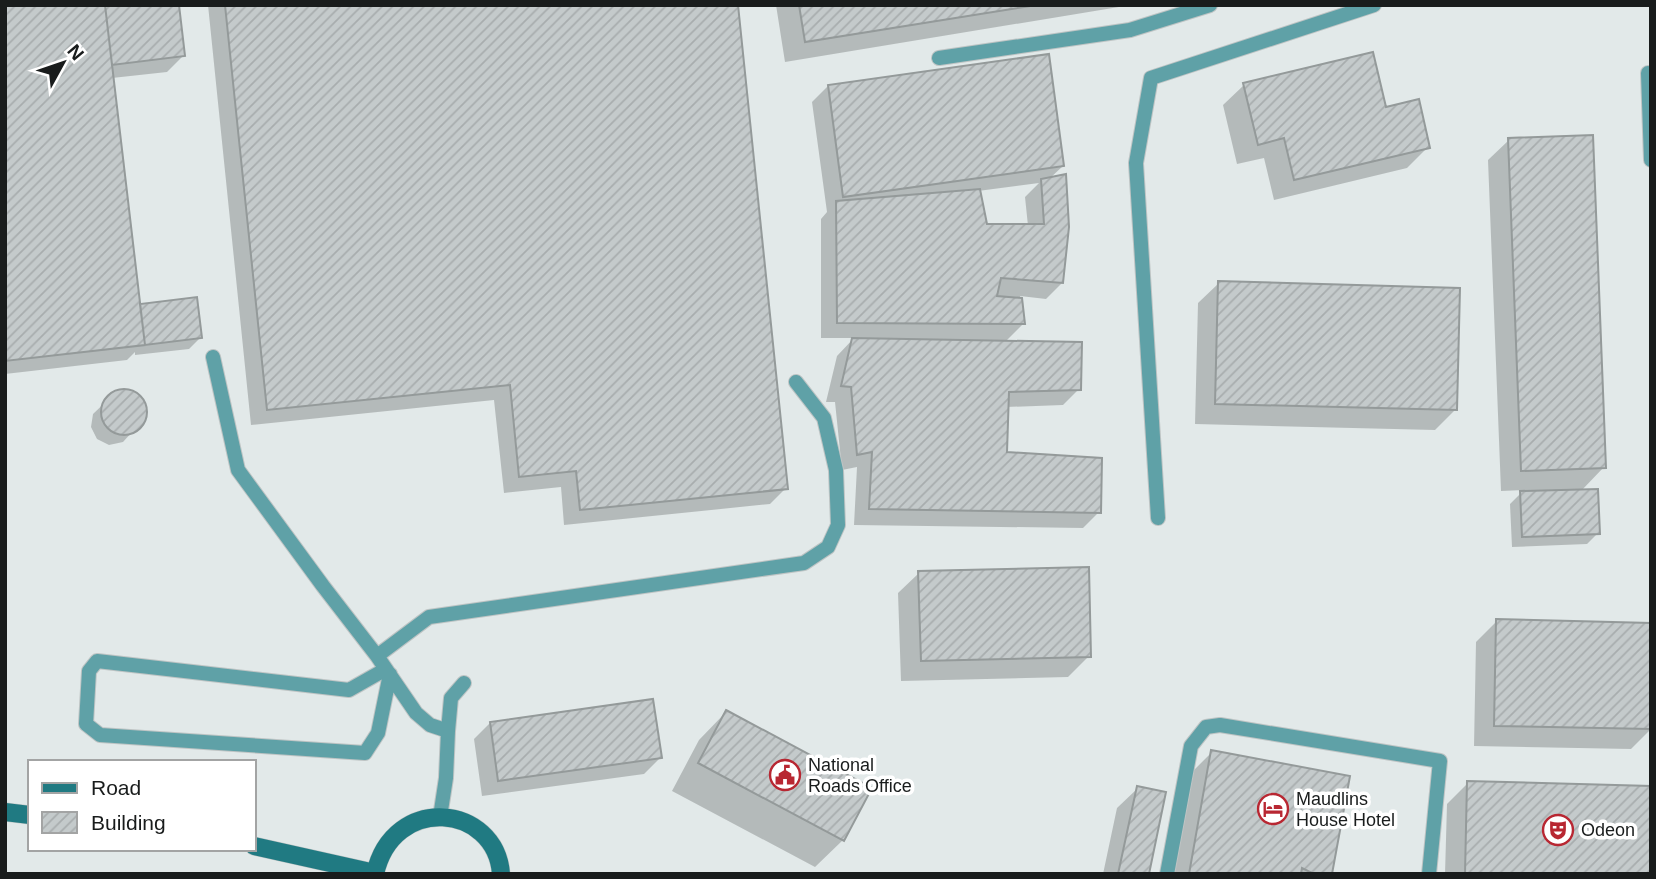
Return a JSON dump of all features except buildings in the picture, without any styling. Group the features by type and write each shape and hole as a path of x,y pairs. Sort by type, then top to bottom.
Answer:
{"main road":[{"path":"5,812 28,815"},
{"path":"256,846 375,873 380,854 394,834 418,820 440,817 458,820 474,828 487,840 497,856 501,874"}],"lane":[{"path":"939,58 1130,30 1210,5"},
{"path":"1158,518 1136,163 1151,78 1374,5"},
{"path":"1648,73 1651,160"},
{"path":"213,357 238,470 377,656 416,713 430,725 448,731"},
{"path":"377,656 429,617 804,563 828,547 838,525 836,470 824,418 796,382"},
{"path":"97,661 349,690 388,672 378,733 365,753 100,735 86,724 89,671 97,661"},
{"path":"440,817 446,778 451,698 464,683"},
{"path":"1167,874 1191,746 1206,727 1220,724 1440,761 1429,874"}],"place":[{"name":"National Roads Office","path":"785,775"},
{"name":"Maudlins House Hotel","path":"1273,809"},
{"name":"Odeon","path":"1558,830"}]}
